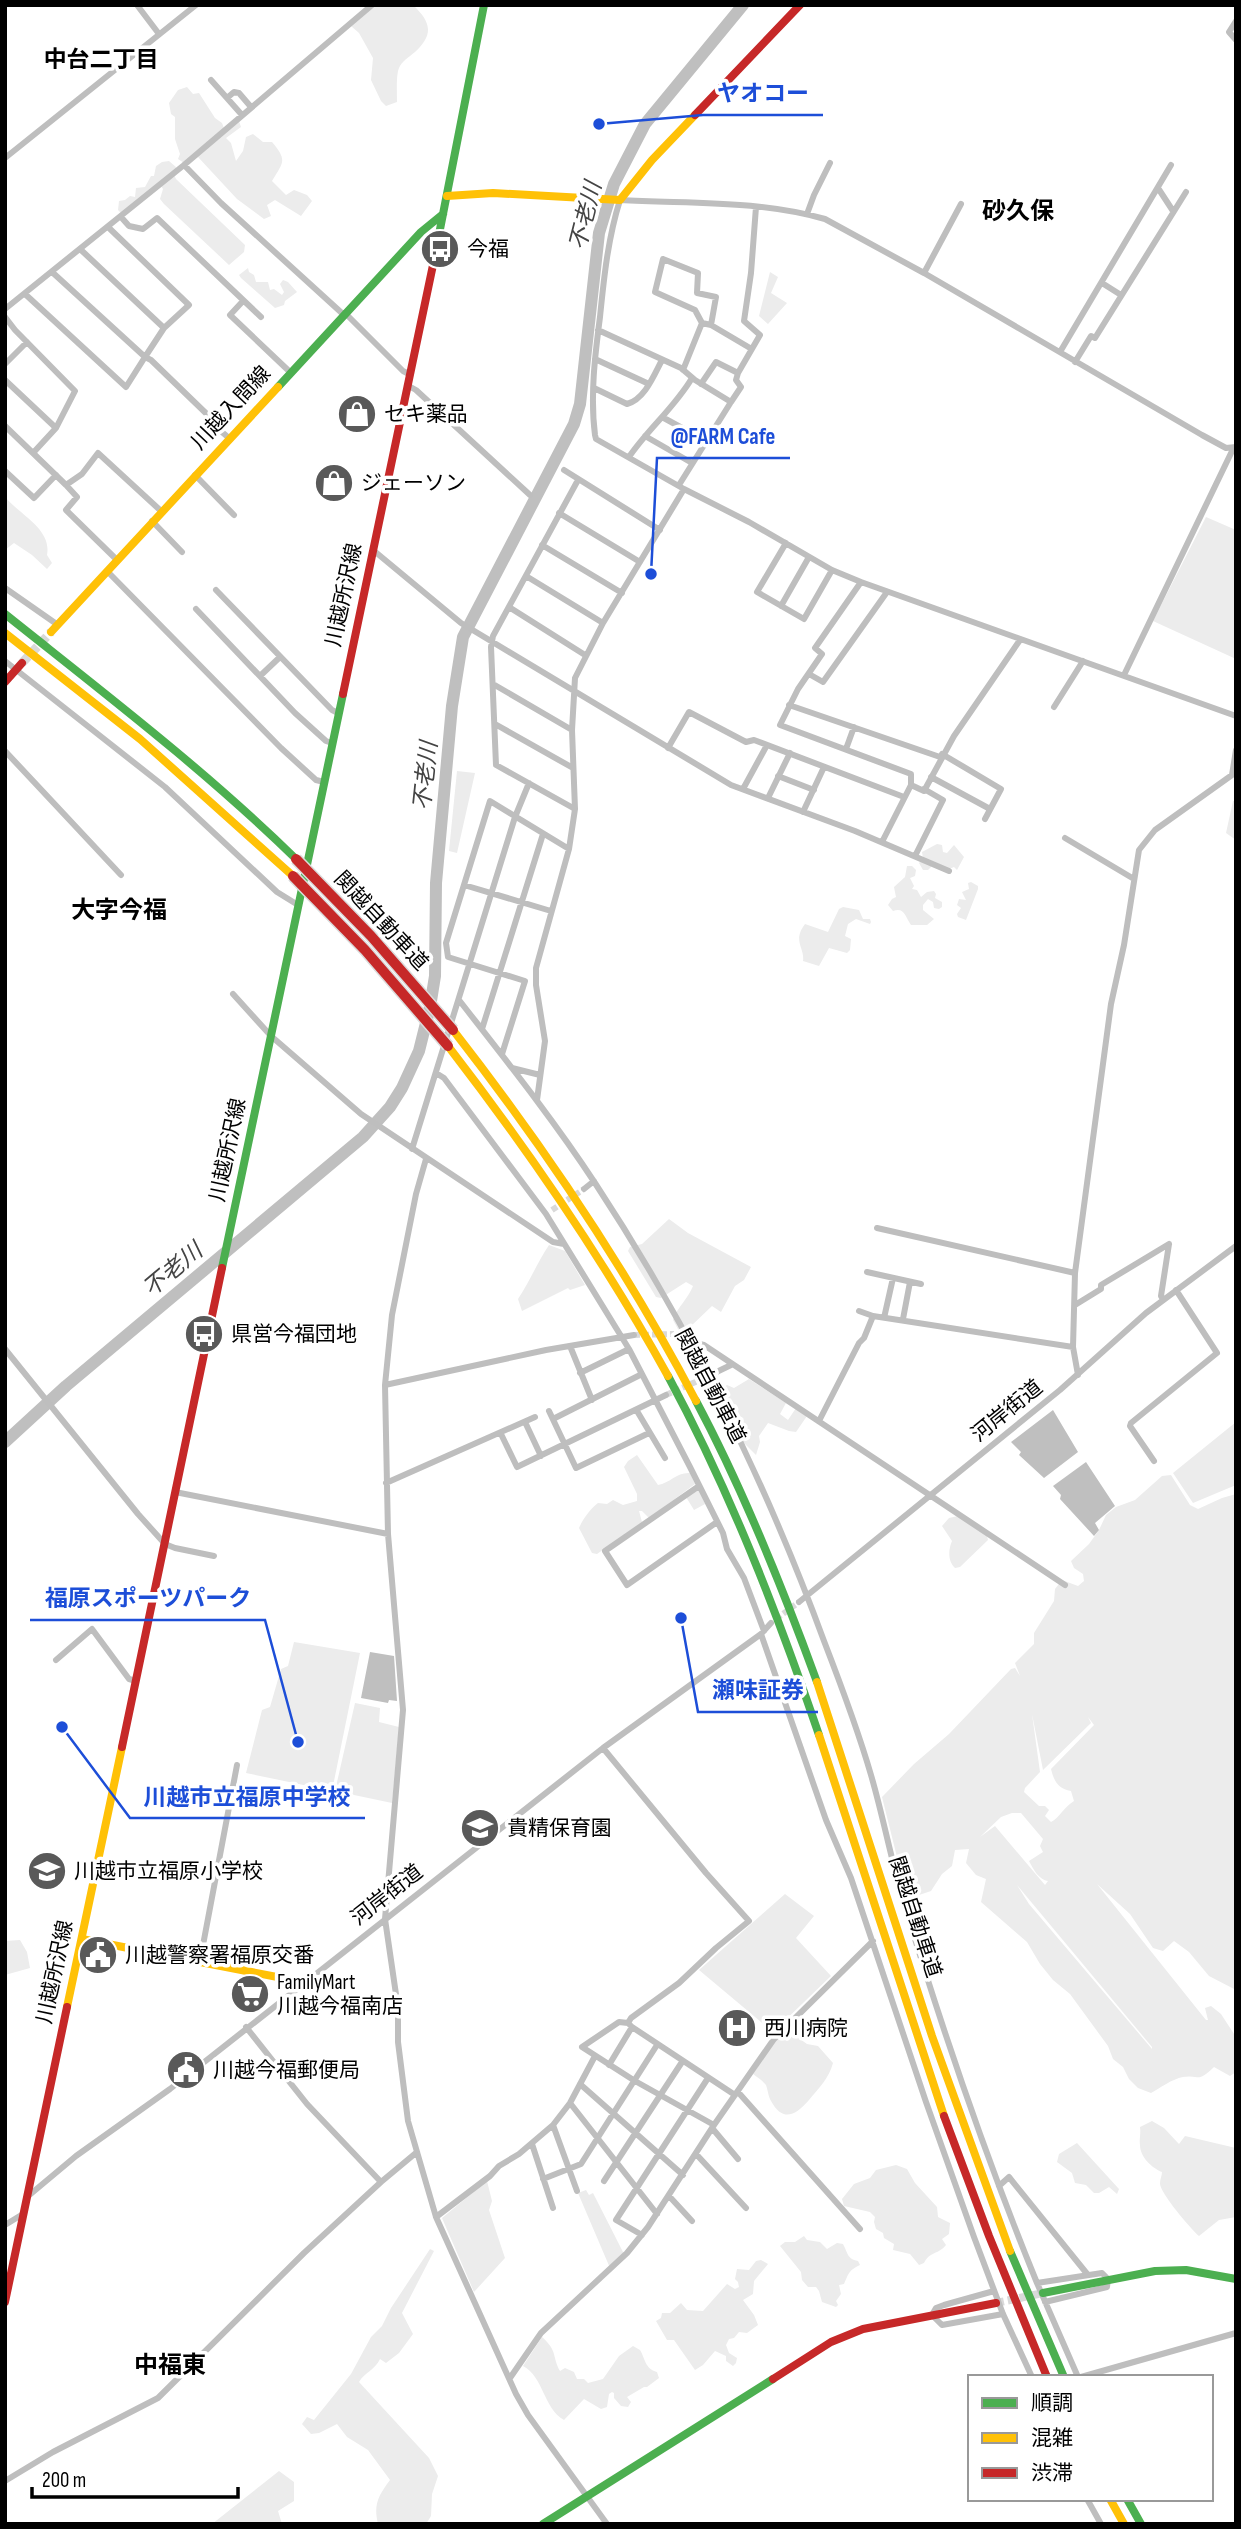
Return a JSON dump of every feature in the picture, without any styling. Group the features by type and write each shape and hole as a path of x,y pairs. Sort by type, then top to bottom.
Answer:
{"main road":[{"name":"川越所沢線","path":"5,2302 447,196 484,5"},
{"path":"447,196 493,193 619,200 652,160 792,8"},
{"name":"川越入間線","path":"54,628 421,232 443,214"},
{"name":"関越自動車道","path":"5,614 155,734 258,822 371,936 453,1030 542,1146 606,1241 682,1369 755,1521 800,1632 988,2196 1063,2375"},
{"name":"関越自動車道","path":"5,633 140,739 293,876 365,950 448,1046 538,1164 629,1305 674,1387 741,1527 806,1692 956,2148 996,2256 1046,2375"},
{"path":"5,682 19,666"},
{"path":"82,1939 303,1982"},
{"path":"1042,2293 1146,2272 1176,2270 1236,2279"},
{"path":"543,2524 831,2342 863,2329 996,2303"},
{"path":"1111,2501 1124,2524"},
{"path":"1128,2501 1140,2524"}],"street":[{"path":"137,5 159,34"},
{"path":"5,158 196,5"},
{"path":"5,309 184,165 372,5"},
{"path":"1236,21 1229,32 1236,40"},
{"path":"211,80 242,115"},
{"path":"227,98 234,92 239,93 251,107"},
{"path":"807,214 830,163"},
{"path":"184,165 221,204 344,314 403,371 416,390 530,495"},
{"path":"1060,352 1171,165"},
{"path":"1158,188 1173,211"},
{"path":"1075,362 1091,336 1095,338 1186,192"},
{"path":"1124,675 1234,448 1226,448 1202,435 834,223 807,214 756,207 619,200 607,250 595,359 596,439 832,570 1236,716"},
{"path":"924,273 961,204"},
{"path":"537,1100 545,1041 536,968 569,849 575,809 572,730 575,678 603,624 660,530 692,463 741,387 736,380 738,373 750,348 760,335 744,321 756,207"},
{"path":"121,216 129,226 143,229 157,218 261,317"},
{"path":"25,294 126,387 164,328 189,305 108,227"},
{"path":"80,249 164,328"},
{"path":"702,323 695,310 656,292 663,259 698,273 697,293 716,297 711,324"},
{"path":"52,272 214,421 216,427 229,439"},
{"path":"1102,283 1121,295"},
{"path":"243,301 230,316 290,372"},
{"path":"5,317 75,388 75,394 56,428 33,453"},
{"path":"702,323 711,324 750,348"},
{"path":"683,370 702,323"},
{"path":"598,330 683,370 731,402"},
{"path":"5,364 27,342"},
{"path":"595,359 649,384"},
{"path":"594,387 627,404 633,402 649,384 662,360"},
{"path":"701,384 714,362 738,373"},
{"path":"629,457 692,377"},
{"path":"5,380 56,428"},
{"path":"662,417 706,441"},
{"path":"5,426 77,496 66,510 117,560"},
{"path":"645,436 692,463"},
{"path":"66,485 82,474 98,453 161,511"},
{"path":"564,470 660,530"},
{"path":"5,471 34,498 56,475"},
{"path":"195,475 234,515"},
{"path":"575,809 496,765 492,641 578,480"},
{"path":"559,513 640,562"},
{"path":"152,522 182,552"},
{"path":"786,543 757,592 804,619 832,570"},
{"path":"542,545 622,593"},
{"path":"373,550 379,552 463,624 731,785 882,842 949,871"},
{"path":"781,606 809,558"},
{"path":"107,571 281,748 316,780 324,782"},
{"path":"526,576 603,624"},
{"path":"861,582 815,648 822,654 780,724 911,774 911,785 882,842"},
{"path":"5,588 54,628"},
{"path":"216,590 332,710 338,713"},
{"path":"809,674 823,682 887,592"},
{"path":"509,607 586,655"},
{"path":"196,609 295,713 326,741 332,743"},
{"path":"924,789 941,756 1020,640"},
{"path":"260,676 280,657"},
{"path":"5,661 19,666 165,787 277,892 298,905"},
{"path":"1054,707 1083,661"},
{"path":"493,684 572,730"},
{"path":"789,705 941,756 1001,789 985,819"},
{"path":"668,748 689,712 746,742 754,740 904,797"},
{"path":"495,724 573,768"},
{"path":"846,750 854,727"},
{"path":"743,789 767,745"},
{"path":"1078,1375 1073,1347 1075,1273 1111,1004 1124,945 1139,850 1155,830 1232,775 1236,750"},
{"path":"5,751 121,875"},
{"path":"768,798 790,754"},
{"path":"803,812 824,767"},
{"path":"778,776 814,790"},
{"path":"931,777 990,809"},
{"path":"412,1149 515,817 529,783"},
{"path":"911,785 943,800 915,856"},
{"path":"536,985 448,957 446,943 490,801 569,849"},
{"path":"482,1029 543,834"},
{"path":"1065,838 1134,879"},
{"path":"464,885 551,911"},
{"path":"502,1054 525,981"},
{"path":"233,994 271,1036 367,1118 554,1242 564,1244"},
{"path":"459,1000 537,1100 594,1181 691,1342 745,1447 808,1597 867,1763 904,1902 944,2029 999,2186 1042,2293 1079,2375"},
{"path":"512,1068 540,1075"},
{"path":"436,1073 444,1078 549,1212 564,1244 657,1400 717,1522 727,1549 744,1578 826,1821 851,1878 926,2102 994,2291 1031,2375"},
{"path":"426,1159 416,1194 392,1315 385,1385 388,1534 403,1710 385,1919 398,2008 401,2074 408,2121 436,2217 528,2415 607,2524"},
{"path":"584,1189 594,1181"},
{"path":"877,1228 1075,1273"},
{"path":"1075,1305 1101,1289 1101,1285 1169,1244 1161,1284 1163,1299"},
{"name":"河岸街道","path":"799,1602 1078,1375 1163,1299 1236,1246"},
{"path":"867,1272 921,1284"},
{"path":"884,1318 893,1278"},
{"path":"903,1320 910,1282"},
{"path":"1154,1461 1130,1426 1131,1423 1217,1353 1176,1290"},
{"path":"859,1311 884,1318 1073,1347"},
{"path":"819,1421 873,1316"},
{"path":"674,1334 685,1334"},
{"path":"385,1385 634,1335"},
{"path":"691,1342 704,1345 730,1365 1065,1585"},
{"path":"570,1346 592,1399"},
{"path":"5,1349 165,1544 214,1556"},
{"path":"580,1373 629,1349"},
{"path":"700,1380 730,1365"},
{"path":"553,1419 642,1374"},
{"path":"502,1434 517,1467 666,1395"},
{"path":"549,1410 576,1468 649,1433"},
{"path":"637,1411 665,1458"},
{"path":"386,1483 502,1434 535,1417"},
{"path":"525,1422 541,1456"},
{"path":"699,1486 605,1551 627,1585 717,1522"},
{"path":"176,1492 388,1534"},
{"name":"河岸街道","path":"27,2197 76,2156 170,2089 603,1748 771,1623"},
{"path":"56,1660 92,1629 129,1679 136,1681"},
{"path":"603,1748 698,1864 749,1921 630,2025 609,2065"},
{"path":"200,1961 237,1765"},
{"path":"510,2378 541,2333 593,2286 642,2235 774,2039 873,1941"},
{"path":"738,2159 713,2127 582,2047 619,2022 630,2025 682,2062 736,2094 860,2229"},
{"path":"246,2027 307,2104 381,2182"},
{"path":"543,2179 581,2164 657,2045"},
{"path":"436,2217 553,2125 570,2103 595,2056"},
{"path":"604,2181 682,2062"},
{"path":"642,2235 616,2220 708,2078"},
{"path":"580,2084 682,2175"},
{"path":"570,2103 638,2186 657,2214"},
{"path":"553,2125 577,2191"},
{"path":"532,2144 553,2208"},
{"path":"5,2481 53,2452 158,2398 304,2253 417,2152"},
{"path":"696,2154 746,2208"},
{"path":"999,2186 1009,2177 1088,2275"},
{"path":"669,2196 692,2221"},
{"path":"5,2225 23,2214"},
{"path":"1042,2293 1088,2275 1102,2273 1108,2279"},
{"path":"994,2291 936,2308 932,2315 942,2325 1003,2315"},
{"path":"1087,2375 1236,2333"},
{"path":"1088,2501 1101,2524"}],"shaded area":[{"path":"375,5 413,5 428,28 426,39 399,68 397,102 386,106 371,80 373,58 359,33 351,26"},
{"path":"187,87 193,94 199,93 225,131 239,121 241,127 226,138 231,143 236,161 243,151 246,137 253,134 263,142 272,142 280,153 282,162 272,181 286,195 294,190 307,195 312,201 301,216 275,200 267,205 271,216 264,219 237,199 198,157 184,163 178,159 180,154 175,139 175,117 171,114 169,103 178,90"},
{"path":"169,161 176,167 176,179 245,245 244,252 229,265 164,204 160,199 163,189 161,186 122,214 118,210 119,201 130,196 135,197 136,188 145,187 151,176 154,176 156,166"},
{"path":"248,268 256,282 268,282 270,290 274,289 282,295 284,292 280,284 283,280 297,292 285,301 284,305 275,308 241,278 239,275"},
{"path":"770,272 778,277 771,293 787,303 768,324 759,316"},
{"path":"5,497 34,523 45,538 47,555 52,563 47,569 14,543 5,550"},
{"path":"1206,517 1236,530 1236,659 1153,621"},
{"path":"457,771 475,773 457,853 449,851"},
{"path":"1233,801 1236,801 1236,840 1226,833"},
{"path":"937,844 942,845 943,852 947,853 954,845 964,857 957,870 954,867 944,871 932,866 923,870 919,863 923,858 922,852"},
{"path":"907,866 916,870 915,876 910,878 914,886 912,889 917,890 921,897 934,891 935,898 942,902 939,909 934,908 933,902 928,899 923,905 923,910 934,919 927,925 911,925 900,910 893,911 888,905 896,897 894,887 905,877"},
{"path":"968,883 978,886 978,889 966,920 958,917 961,908 957,905 959,899 966,900 962,892 969,889"},
{"path":"843,907 859,910 863,919 870,919 870,924 856,919 848,924 845,936 851,939 847,953 829,948 819,966 803,961 799,935 805,924 828,932 839,909"},
{"path":"669,1219 688,1233 751,1267 744,1280 735,1286 721,1312 712,1306 689,1328 679,1331 673,1320 693,1286 686,1282 661,1298 656,1297 628,1251 630,1247 642,1244"},
{"path":"549,1245 565,1251 585,1285 570,1290 568,1288 522,1311 518,1299"},
{"path":"749,1379 786,1403 780,1414 788,1420 796,1408 807,1416 796,1432 768,1423 759,1436 756,1455 743,1442 737,1441 708,1394 727,1385 734,1388"},
{"path":"1053,1410 1078,1452 1044,1478 1019,1455 1021,1452 1011,1442"},
{"path":"1236,1422 1236,1485 1193,1503 1173,1473"},
{"path":"637,1455 658,1485 681,1474 690,1473 695,1484 649,1518 639,1511 642,1522 597,1554 592,1553 579,1528 587,1514 598,1503 607,1504 613,1500 623,1505 637,1501 637,1494 624,1467"},
{"path":"1086,1462 1115,1506 1095,1523 1099,1530 1094,1536 1060,1499 1061,1495 1053,1486"},
{"path":"1171,1475 1190,1505 1198,1509 1236,1494 1236,1990 1209,1976 1189,1952 1174,1941 1163,1951 1153,1948 1130,1914 1097,1884 1206,2020 1205,2008 1211,2006 1221,2014 1236,2037 1236,2072 1230,2076 1214,2067 1201,2077 1179,2078 1151,2093 1138,2088 1129,2079 1070,1994 1053,1980 1027,1942 981,1902 986,1879 976,1875 966,1863 969,1849 955,1850 952,1866 942,1874 931,1891 919,1895 905,1889 882,1797 914,1764 949,1734 1011,1669 1015,1668 1020,1676 1015,1663 1034,1644 1034,1633 1054,1601 1055,1589 1062,1580 1078,1586 1084,1581 1083,1574 1074,1568 1071,1561 1089,1544 1106,1515 1116,1507 1135,1500 1162,1476","holes":["1032,1714 1043,1770 1091,1723 1088,1717 1094,1725 1051,1769 1057,1784 1071,1791 1074,1801 1051,1822 1045,1816 1049,1810 1045,1806 1039,1806 1024,1792 1040,1772","1021,1813 1043,1839 1040,1846 1043,1852 1029,1861 1034,1871 1048,1881 1045,1885 995,1826 980,1837 1001,1817","1017,1885 1152,2049 1029,1904"]},
{"path":"699,1489 705,1504 694,1510 686,1497"},
{"path":"958,1516 987,1536 988,1540 960,1567 955,1568 949,1556 952,1541 942,1526 949,1518"},
{"path":"294,1642 360,1653 332,1791 246,1773 262,1710 270,1707 281,1669 288,1666"},
{"path":"370,1652 394,1656 397,1701 389,1700 388,1703 361,1698"},
{"path":"355,1703 380,1708 379,1722 399,1727 392,1803 335,1791"},
{"path":"785,1894 814,1916 796,1938 831,1976 773,2032 699,1970"},
{"path":"20,1940 27,1952 30,1968 5,1975 5,1941"},
{"path":"786,2029 807,2044 818,2046 833,2063 816,2091 799,2110 790,2114 780,2112 776,2108 766,2085 753,2074 776,2039"},
{"path":"1152,2121 1164,2128 1179,2144 1185,2136 1236,2148 1236,2217 1219,2220 1199,2236 1189,2226 1161,2188 1162,2172 1151,2165 1142,2154 1140,2127"},
{"path":"1077,2143 1119,2189 1117,2194 1109,2187 1094,2193 1086,2185 1075,2183 1072,2173 1057,2162 1059,2154"},
{"path":"896,2165 907,2169 915,2183 937,2207 938,2217 950,2223 949,2234 942,2239 946,2245 919,2265 910,2254 893,2250 894,2244 876,2229 875,2217 870,2212 844,2206 842,2199 854,2184 870,2178 876,2170"},
{"path":"487,2181 492,2201 489,2210 505,2258 474,2292 442,2218"},
{"path":"586,2190 589,2195 593,2193 624,2254 610,2268 578,2193"},
{"path":"804,2236 807,2240 820,2242 827,2249 837,2243 843,2244 850,2257 860,2265 849,2273 844,2284 839,2285 841,2294 836,2301 836,2307 822,2302 816,2287 808,2287 802,2280 801,2272 780,2246"},
{"path":"430,2249 434,2251 402,2313 413,2334 399,2353 386,2363 380,2359 359,2382 429,2458 438,2476 432,2494 431,2516 426,2524 378,2524 378,2500 390,2480 368,2450 347,2437 337,2424 311,2434 302,2424 307,2417 314,2420 351,2374 371,2337 382,2326"},
{"path":"761,2260 768,2264 754,2281 753,2294 743,2300 758,2325 747,2333 739,2332 729,2339 726,2345 729,2353 737,2358 736,2363 733,2366 726,2361 726,2356 715,2351 695,2370 674,2340 667,2340 656,2321 661,2318 662,2313 670,2313 681,2303 687,2310 703,2311 727,2284 735,2289 739,2287 735,2279 737,2269 749,2270 756,2261"},
{"path":"542,2337 553,2350 560,2371 565,2368 574,2372 577,2379 584,2379 588,2383 603,2379 619,2356 633,2346 640,2350 648,2366 657,2372 659,2378 627,2397 631,2402 628,2407 621,2406 612,2392 609,2394 607,2407 601,2409 584,2399 564,2420 552,2408 535,2377 523,2366"},
{"path":"279,2471 294,2482 294,2501 278,2511 282,2524 212,2524"}],"waterway":[{"name":"不老川","path":"5,1442 66,1386 363,1137 390,1107 402,1088 419,1051 435,976 436,883 452,706 463,637 574,424 580,404 599,233 614,184 645,124 743,5"}],"tunnel":[{"path":"22,663 51,632"},
{"path":"552,1210 584,1189"},
{"path":"634,1335 674,1334"},
{"path":"666,1395 700,1380"},
{"path":"776,1619 799,1602"},
{"path":"996,2303 1043,2293"}],"traffic: fast":[{"path":"433,265 484,5"},
{"path":"278,387 421,232 443,214"},
{"path":"5,614 190,763 296,859"},
{"path":"222,1268 343,694"},
{"path":"668,1376 712,1463 751,1553 819,1735"},
{"path":"696,1401 761,1539 817,1682"},
{"path":"1010,2251 1063,2375"},
{"path":"1043,2293 1155,2271 1186,2270 1236,2279"},
{"path":"543,2524 773,2379"},
{"path":"1128,2501 1141,2524"}],"traffic: slow":[{"path":"447,196 493,193 620,200 652,160 695,115"},
{"path":"51,632 278,387"},
{"path":"5,633 140,739 293,876"},
{"path":"453,1030 520,1119 583,1210 613,1256 696,1401"},
{"path":"448,1046 564,1207 618,1290 668,1376"},
{"path":"817,1682 932,2036 1010,2251"},
{"path":"819,1735 944,2116"},
{"path":"67,2007 122,1747"},
{"path":"82,1939 303,1982"},
{"path":"1111,2501 1124,2524"}],"traffic: jam":[{"path":"695,115 800,5"},
{"path":"343,694 433,265"},
{"path":"5,682 22,663"},
{"path":"296,859 371,936 453,1030"},
{"path":"293,876 365,950 448,1046"},
{"path":"122,1747 222,1268"},
{"path":"5,2302 67,2007"},
{"path":"944,2116 989,2236 1046,2375"},
{"path":"773,2379 831,2342 863,2329 996,2303"}],"place":[{"name":"ヤオコー","path":"599,124"},
{"name":"今福","path":"440,249"},
{"name":"セキ薬品","path":"357,414"},
{"name":"ジェーソン","path":"334,483"},
{"name":"@FARM Cafe","path":"651,574"},
{"name":"県営今福団地","path":"204,1334"},
{"name":"瀬味証券","path":"681,1618"},
{"name":"川越市立福原中学校","path":"62,1727"},
{"name":"福原スポーツパーク","path":"298,1742"},
{"name":"貴精保育園","path":"480,1828"},
{"name":"川越市立福原小学校","path":"47,1871"},
{"name":"川越警察署福原交番","path":"98,1955"},
{"name":"FamilyMart 川越今福南店","path":"250,1994"},
{"name":"西川病院","path":"737,2028"},
{"name":"川越今福郵便局","path":"186,2070"}],"district":[{"name":"中台二丁目","path":"101,60"},
{"name":"砂久保","path":"1018,211"},
{"name":"大字今福","path":"119,910"},
{"name":"中福東","path":"170,2365"}]}
